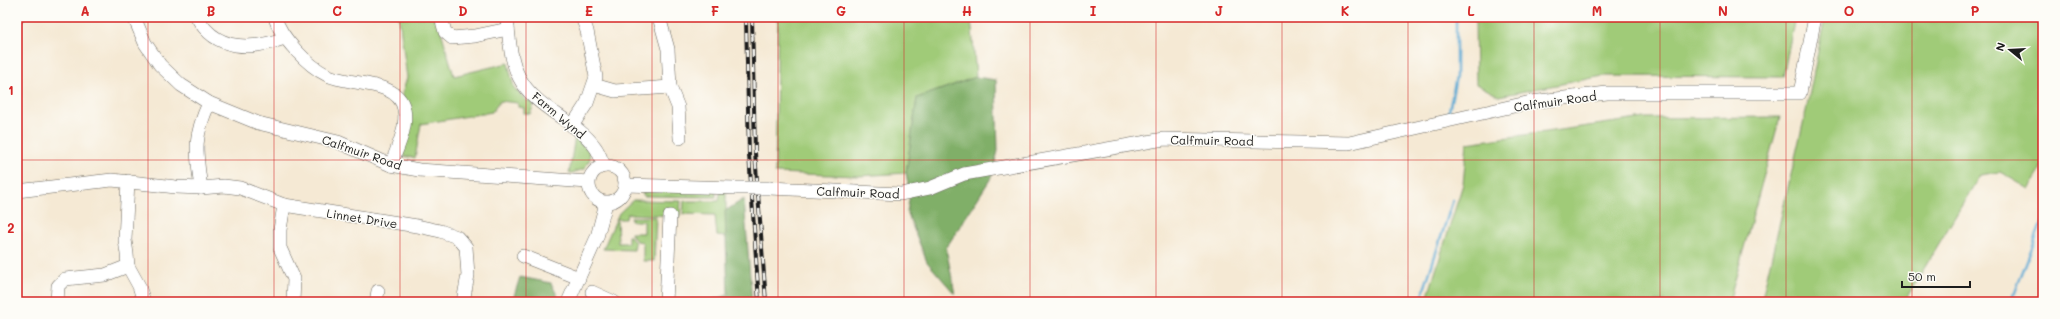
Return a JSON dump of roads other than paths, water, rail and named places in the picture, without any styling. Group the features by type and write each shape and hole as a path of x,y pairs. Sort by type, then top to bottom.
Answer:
{"street":[{"name":"Calfmuir Road","path":"134,17 145,43 160,65 181,85 208,103 258,123 338,142 391,165 419,170 588,182"},
{"path":"197,17 204,29 229,44 245,47 260,46 285,38"},
{"path":"275,17 277,27 285,38 308,62 326,75 347,82 373,84 395,93 404,108 404,124 391,165"},
{"path":"441,17 446,32 452,38 475,36 508,23"},
{"path":"572,126 587,102 594,85 595,70 587,30 582,17"},
{"path":"659,17 669,53 670,87 678,107 680,138"},
{"name":"Calfmuir Road","path":"625,185 769,188 901,194 930,188 964,174 1164,139 1349,143 1531,102 1607,93 1800,93 1815,17"},
{"name":"Farm Wynd","path":"508,23 516,69 521,81 541,102 572,126 594,146 604,166"},
{"path":"594,85 615,91 670,87"},
{"path":"201,188 196,154 196,137 208,103"},
{"path":"604,166 616,168 624,178 625,185 621,195 612,202 606,202 595,199 591,194 588,182 593,171 604,166"},
{"name":"Linnet Drive","path":"17,191 94,181 128,181 201,188 224,186 240,188 284,205 417,226 457,237 466,247 468,275 463,302"},
{"path":"128,181 125,240 128,266 139,286 144,302"},
{"path":"568,302 597,237 606,202"},
{"path":"284,205 280,230 280,248 294,279 294,302"},
{"path":"666,302 670,216"},
{"path":"523,256 580,278"},
{"path":"57,302 58,286 65,279 105,275 128,266"},
{"path":"592,292 614,302"}],"waterway":[{"path":"1448,116 1456,77 1456,17"},
{"path":"1420,302 1453,200"},
{"path":"2011,302 2043,219"}],"railway":[{"path":"746,17 749,154 759,302"},
{"path":"752,17 755,153 766,302"}]}
